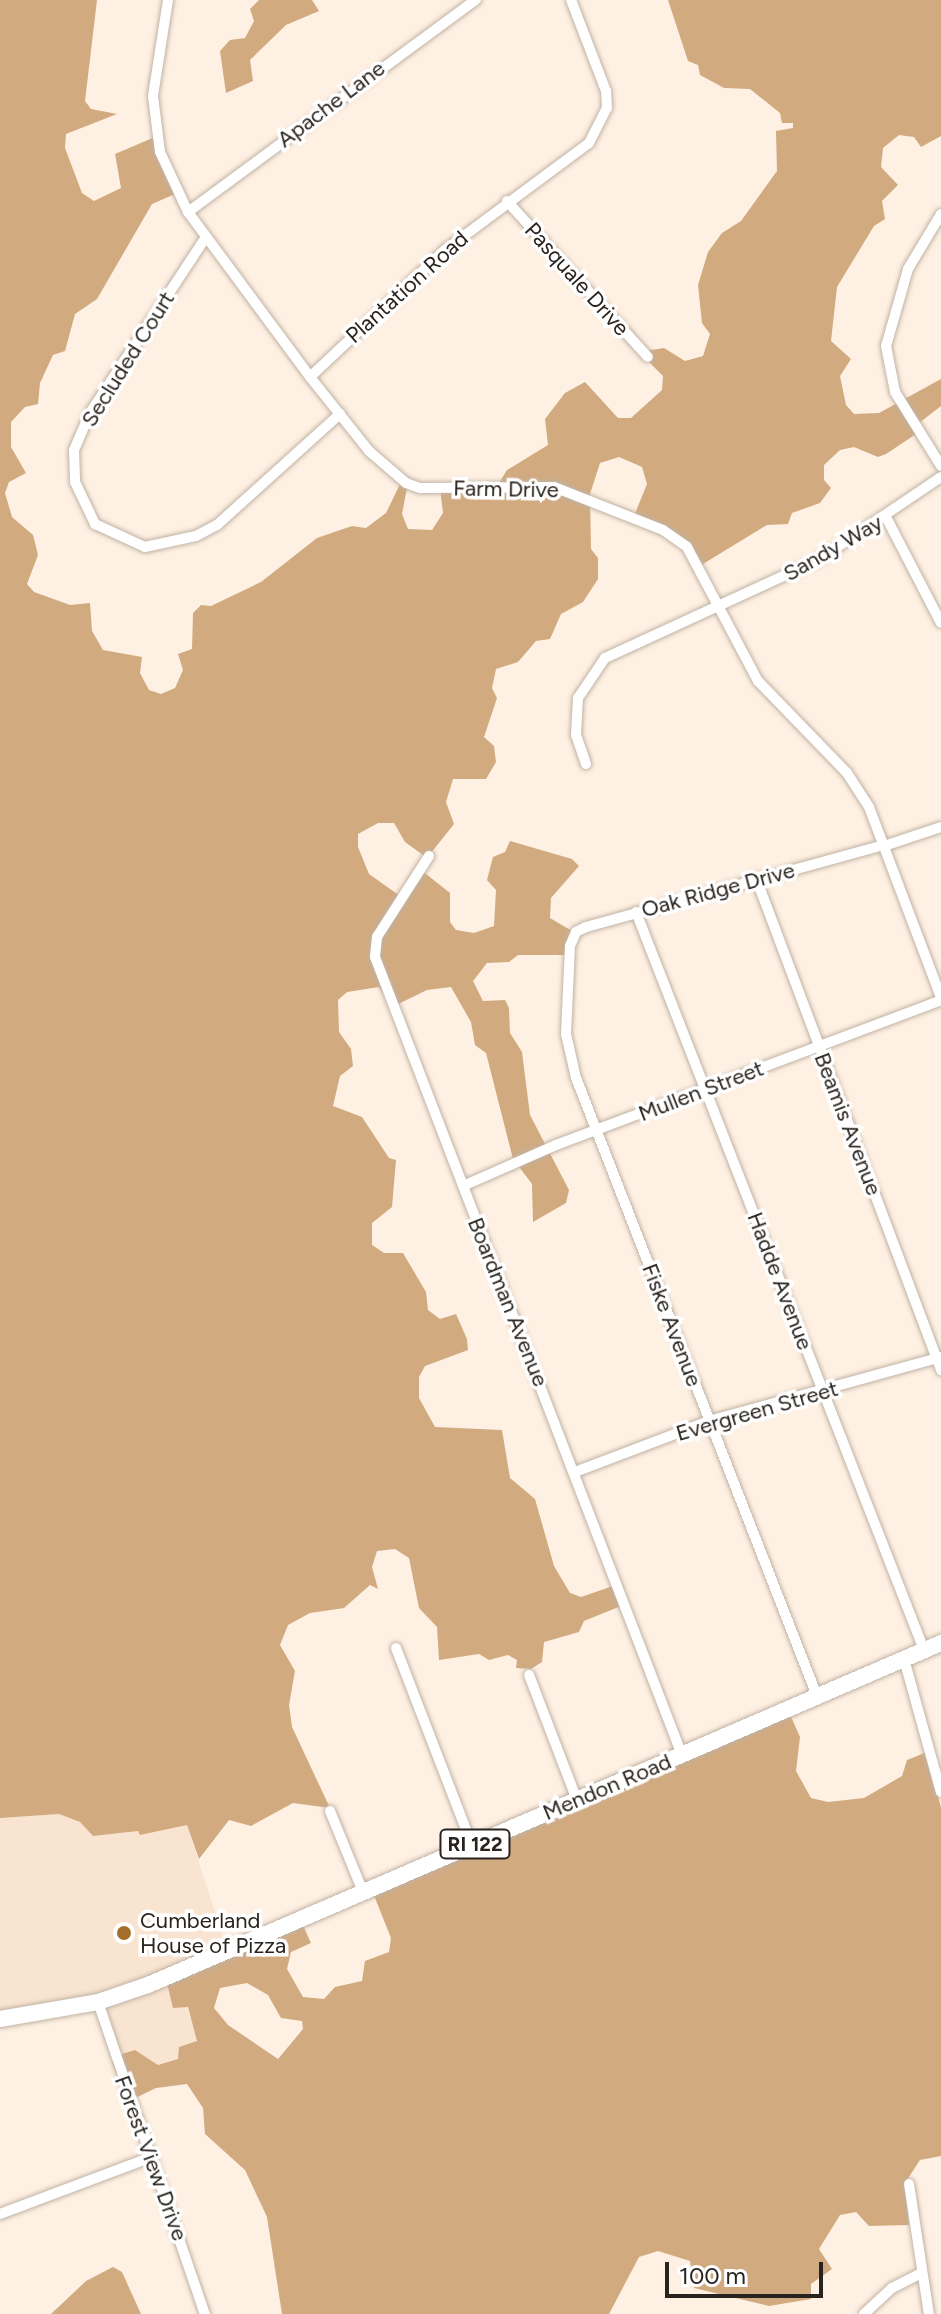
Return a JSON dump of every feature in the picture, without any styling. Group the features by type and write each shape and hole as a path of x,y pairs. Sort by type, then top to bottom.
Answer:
{"main road":[{"name":"Mendon Road","path":"0,2019 98,2002 363,1892 941,1643"}],"street":[{"name":"Farm Drive","path":"168,0 156,56 153,118 160,152 188,212 310,377 384,467 420,488 554,487 663,530 692,553 758,681 847,773 882,846 941,999"},
{"name":"Apache Lane","path":"188,212 476,0"},
{"name":"Plantation Road","path":"310,377 400,289 507,201 589,143 607,108 601,71 571,0"},
{"name":"Pasquale Drive","path":"507,201 648,357"},
{"path":"941,214 908,269 886,346 895,392 941,466"},
{"name":"Secluded Court","path":"206,237 90,413 74,450 75,482 95,524 145,547 196,536 217,525 340,414"},
{"name":"Sandy Way","path":"586,764 576,735 576,710 582,685 596,666 616,652 720,609 818,560 941,477"},
{"path":"886,517 941,623"},
{"name":"Oak Ridge Drive","path":"570,946 576,932 636,912 882,846 941,827"},
{"name":"Boardman Avenue","path":"429,856 377,937 375,957 682,1755"},
{"name":"Beamis Avenue","path":"756,878 939,1357 941,1370"},
{"name":"Hadde Avenue","path":"636,912 924,1650"},
{"name":"Fiske Avenue","path":"570,946 568,1051 817,1696"},
{"name":"Mullen Street","path":"463,1186 598,1130 941,999"},
{"name":"Evergreen Street","path":"575,1472 709,1421 939,1357"},
{"path":"396,1648 472,1845"},
{"path":"904,1659 941,1792"},
{"path":"529,1675 577,1800"},
{"path":"330,1811 363,1892"},
{"name":"Forest View Drive","path":"98,2002 205,2314"},
{"path":"0,2214 152,2157"},
{"path":"909,2184 920,2274 929,2314"},
{"path":"864,2314 892,2288 920,2274"}],"shaded area":[{"path":"0,0 97,0 85,101 91,109 117,114 66,134 65,148 82,193 94,201 121,188 115,154 155,137 175,194 152,204 97,299 75,314 65,351 53,355 40,383 38,404 25,407 11,422 11,447 26,473 9,482 5,493 12,517 33,535 38,555 27,584 34,592 70,605 90,603 92,631 103,650 142,657 140,673 149,690 161,694 175,688 183,670 178,654 192,649 193,613 201,605 211,606 261,582 317,538 352,526 366,528 386,513 402,480 408,483 402,514 408,529 432,530 443,513 440,488 499,483 507,470 548,445 545,419 565,393 585,382 618,418 631,418 662,390 663,376 639,352 664,348 685,361 703,356 710,334 702,323 698,285 708,252 722,233 741,221 777,171 776,131 793,128 793,123 782,123 780,113 750,89 724,88 700,75 698,65 688,61 668,0 941,0 941,136 921,147 914,137 899,135 883,148 881,167 898,185 882,201 885,219 874,226 837,287 831,341 851,359 840,376 846,405 854,414 879,413 941,379 941,406 915,426 916,434 886,454 878,457 854,447 840,450 824,465 824,480 831,488 820,503 792,513 788,524 767,525 698,567 685,548 634,516 647,484 642,467 619,457 600,463 590,494 591,549 598,558 598,579 583,602 561,614 550,639 536,641 518,662 496,669 492,688 497,698 484,737 494,746 496,762 486,779 453,779 446,802 454,824 427,858 405,842 394,823 378,823 358,834 358,847 369,874 400,896 421,870 450,893 450,922 456,930 474,933 494,926 496,890 487,880 493,857 505,852 510,841 572,859 579,866 551,898 550,918 572,931 567,955 518,955 509,962 487,963 473,981 483,1001 505,1000 509,1008 510,1033 522,1052 530,1115 569,1190 566,1203 533,1222 532,1184 513,1159 486,1053 475,1045 471,1022 451,987 427,990 392,1007 379,987 347,992 338,1000 339,1032 351,1049 353,1066 340,1076 333,1106 362,1117 389,1158 396,1160 392,1207 372,1223 372,1245 384,1253 403,1253 426,1292 428,1310 440,1319 456,1314 467,1339 468,1350 425,1366 419,1377 419,1398 435,1427 502,1430 510,1478 535,1499 554,1566 570,1593 581,1597 616,1585 621,1606 584,1621 579,1632 544,1642 542,1662 531,1669 516,1668 517,1660 508,1655 489,1660 479,1654 439,1660 437,1627 419,1608 409,1558 395,1549 377,1551 372,1567 378,1589 370,1585 344,1608 310,1613 288,1625 280,1645 295,1671 289,1705 292,1727 330,1808 293,1803 251,1826 229,1820 199,1859 187,1825 140,1835 138,1831 93,1836 80,1822 59,1814 0,1818"},
{"path":"259,0 312,0 319,11 286,25 250,60 253,81 226,93 220,51 230,40 245,38 254,21 250,9"},
{"path":"788,1710 800,1737 796,1771 811,1798 828,1802 864,1798 902,1776 907,1760 927,1752 941,1808 941,2156 920,2160 905,2183 909,2225 869,2226 856,2212 840,2215 819,2249 832,2269 811,2284 811,2299 769,2306 694,2288 690,2261 658,2251 639,2257 609,2314 282,2314 267,2217 245,2170 205,2134 203,2108 187,2084 156,2088 127,2102 112,2057 135,2050 158,2065 178,2059 179,2047 197,2041 188,2007 173,2008 166,1979 300,1919 311,1943 291,1952 287,1969 303,1997 324,1999 335,1987 362,1981 365,1961 389,1952 391,1938 371,1888","holes":["247,1983 268,1995 281,2018 302,2021 303,2029 278,2059 228,2025 214,2008 220,1988"]},
{"path":"59,1814 80,1822 93,1836 138,1831 141,1835 187,1825 227,1950 173,2007 187,2007 198,2038 179,2059 158,2065 135,2050 111,2058 92,2002 0,2017 0,1818"},
{"path":"113,2267 122,2272 141,2314 51,2314 86,2281"}],"place":[{"name":"Cumberland House of Pizza","path":"124,1933"}]}
